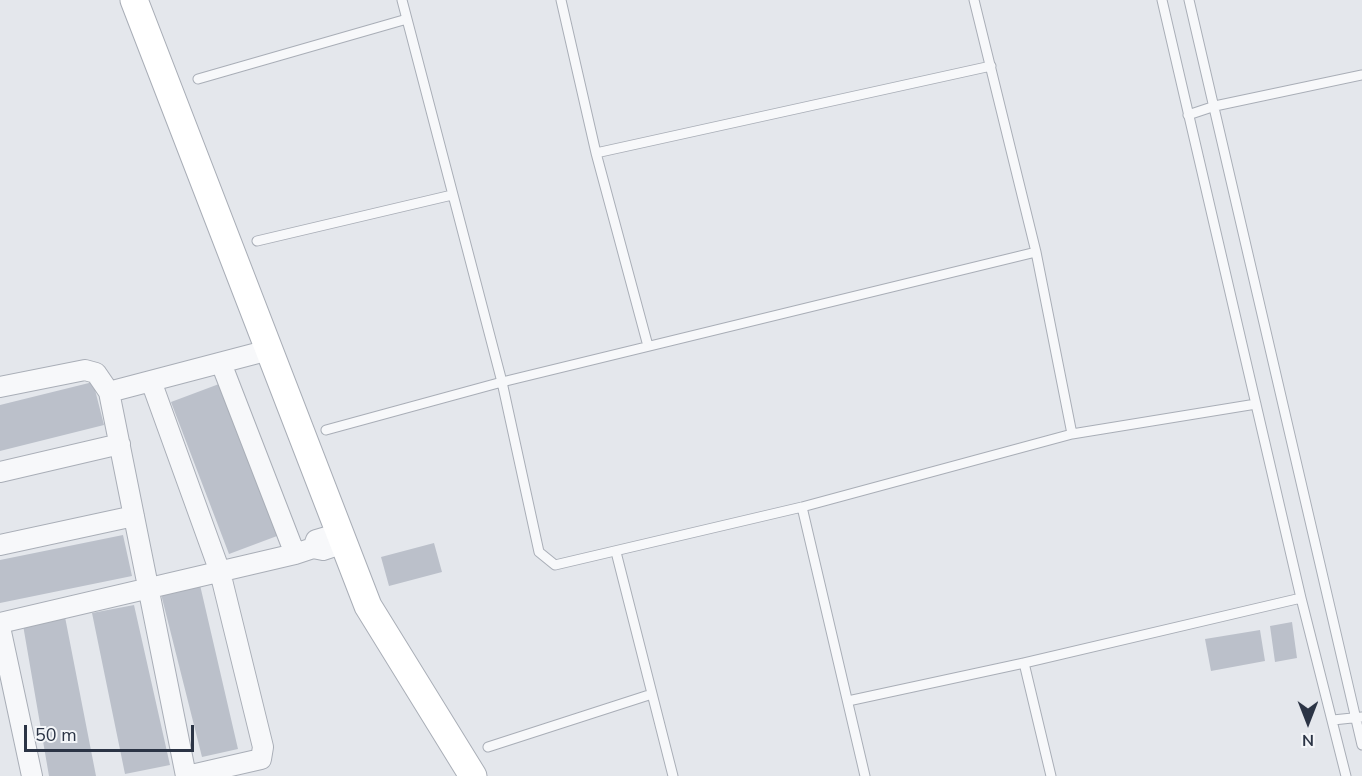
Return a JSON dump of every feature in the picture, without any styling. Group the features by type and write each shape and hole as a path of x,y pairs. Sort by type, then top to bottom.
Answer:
{"street":[{"path":"134,0 368,606 473,776"},
{"path":"109,392 269,350"},
{"path":"221,363 304,551"},
{"path":"0,387 85,370 96,374 109,392 187,776 261,759 263,747 220,572 151,381"},
{"path":"0,472 120,444"},
{"path":"0,544 134,516"},
{"path":"0,623 304,551 323,550 342,538"},
{"path":"0,627 32,776"}],"lane":[{"path":"402,0 502,382 539,552 555,565 802,507 1072,434 1256,404"},
{"path":"561,0 596,153 648,346"},
{"path":"974,0 1036,252 1072,434"},
{"path":"1162,0 1301,598 1346,776"},
{"path":"1189,0 1359,718 1362,745"},
{"path":"198,79 407,19"},
{"path":"596,153 990,66"},
{"path":"1188,115 1215,106 1362,75"},
{"path":"256,241 452,195"},
{"path":"326,430 502,382 1036,252"},
{"path":"802,507 865,776"},
{"path":"616,552 673,776"},
{"path":"848,701 1024,663 1301,598"},
{"path":"1024,663 1051,776"},
{"path":"488,747 652,694"},
{"path":"1333,720 1359,718"}],"building":[{"path":"93,382 104,425 0,451 0,405"},
{"path":"219,384 277,536 229,554 171,402"},
{"path":"123,535 132,576 0,603 0,560"},
{"path":"434,543 442,572 389,586 381,557"},
{"path":"200,585 238,749 202,757 161,594"},
{"path":"134,605 170,765 125,774 92,613"},
{"path":"65,617 96,776 49,776 23,625"},
{"path":"1292,622 1297,658 1275,662 1270,626"},
{"path":"1260,630 1265,661 1211,671 1205,639"}]}
